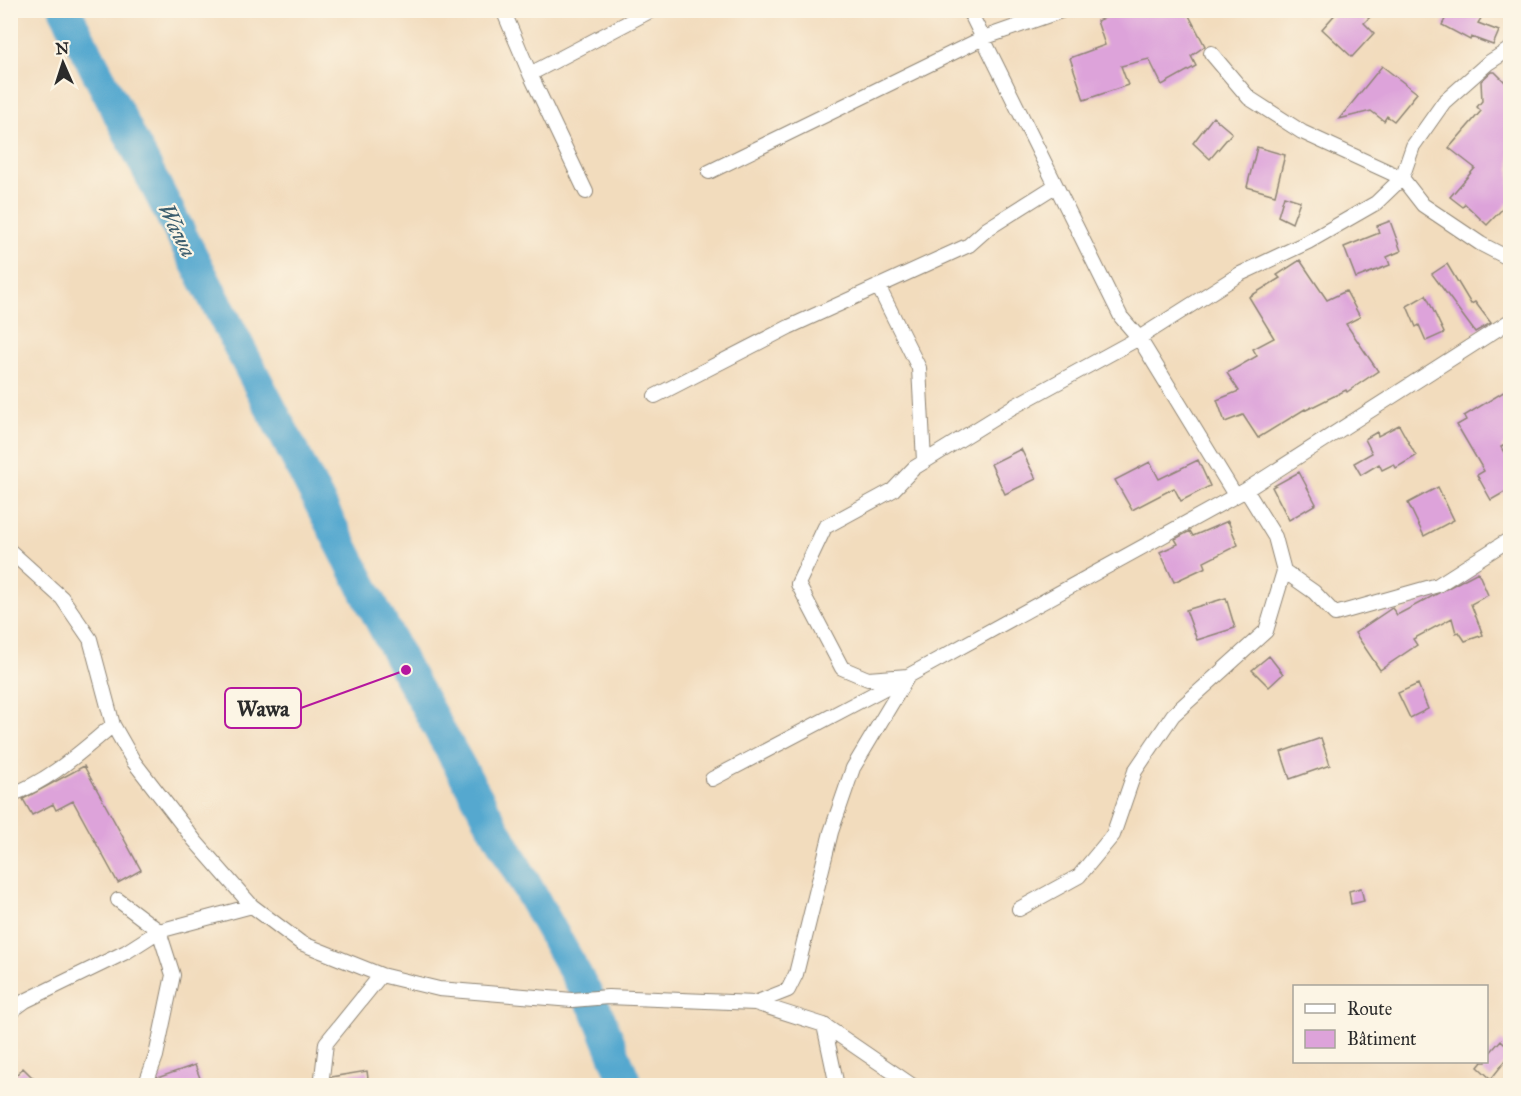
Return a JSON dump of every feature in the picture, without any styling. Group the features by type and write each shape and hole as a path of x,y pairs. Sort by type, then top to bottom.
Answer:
{"street":[{"path":"503,10 530,74 586,192"},
{"path":"530,74 652,10"},
{"path":"969,10 1121,317 1138,338 1240,493 1275,537 1284,572 1266,630 1173,715 1135,771 1113,835 1079,876 1019,909"},
{"path":"709,172 983,38 1064,10"},
{"path":"908,676 868,679 842,668 798,584 825,527 893,490 924,461 1011,408 1138,338 1240,274 1308,242 1376,203 1402,178 1413,146 1444,102 1488,63 1510,49"},
{"path":"1211,53 1249,98 1302,132 1402,178 1423,205 1481,244 1510,259"},
{"path":"655,396 789,327 969,245 987,230 1055,186"},
{"path":"878,286 919,368 924,461"},
{"path":"712,779 908,676 1240,493 1510,321"},
{"path":"1284,572 1314,592 1335,614 1438,585 1510,539"},
{"path":"10,551 62,598 90,639 113,725 140,771 195,841 252,906 301,943 381,975 439,989 572,1000 608,998 755,1003 824,1025 913,1086"},
{"path":"755,1003 788,990 796,974 831,832 853,768 908,676"},
{"path":"10,795 30,788 59,769 113,725"},
{"path":"118,900 159,931 173,975 156,1056 145,1086"},
{"path":"10,1012 25,1001 126,952 159,931 252,906"},
{"path":"321,1086 326,1044 381,975"},
{"path":"824,1025 837,1086"}],"building":[{"path":"1125,10 1186,10 1205,46 1191,56 1196,66 1162,85 1149,59 1121,66 1128,85 1084,100 1070,58 1105,45 1097,21"},
{"path":"1339,10 1377,10 1364,23 1374,33 1352,57 1322,29"},
{"path":"1450,10 1475,10 1483,15 1478,23 1499,31 1493,45 1471,37 1470,40 1442,25"},
{"path":"1382,66 1417,93 1394,121 1387,116 1384,121 1371,111 1339,119"},
{"path":"1491,72 1495,72 1510,87 1510,201 1487,225 1465,204 1463,207 1450,197 1475,168 1449,148 1481,111 1477,107 1482,101 1481,81"},
{"path":"1213,117 1232,133 1210,159 1193,143"},
{"path":"1257,147 1285,155 1275,195 1247,187"},
{"path":"1284,196 1300,201 1292,223 1278,216"},
{"path":"1390,221 1401,251 1387,257 1390,265 1356,278 1344,247 1379,233 1377,226"},
{"path":"1300,260 1327,300 1346,291 1360,317 1346,324 1378,371 1347,392 1346,390 1305,409 1258,438 1243,415 1225,422 1217,400 1239,391 1227,373 1257,356 1253,349 1274,338 1249,297 1280,278 1277,275"},
{"path":"1447,264 1471,304 1475,302 1491,323 1475,332 1432,274"},
{"path":"1426,295 1444,333 1426,341 1419,325 1416,327 1407,306"},
{"path":"1510,388 1510,442 1501,447 1510,463 1510,489 1491,500 1477,475 1484,471 1457,425 1466,420 1464,416"},
{"path":"1399,425 1416,456 1396,468 1394,464 1382,470 1379,464 1361,475 1354,463 1372,453 1365,439 1377,432 1378,436"},
{"path":"1021,449 1036,479 1005,494 991,464"},
{"path":"1198,460 1210,486 1181,501 1174,488 1132,510 1115,480 1150,462 1159,479"},
{"path":"1299,472 1316,504 1289,520 1272,487"},
{"path":"1438,487 1454,520 1424,536 1408,503"},
{"path":"1228,521 1238,545 1204,562 1206,567 1174,582 1160,552 1178,544 1175,539 1190,531 1193,536"},
{"path":"1478,572 1488,595 1471,604 1483,635 1465,641 1459,632 1456,633 1452,618 1413,639 1417,645 1380,670 1355,633 1392,608 1397,615"},
{"path":"1226,598 1235,628 1197,640 1186,610"},
{"path":"1269,656 1283,674 1269,687 1252,670"},
{"path":"1418,684 1428,709 1410,718 1398,693"},
{"path":"1321,738 1330,765 1290,779 1281,752"},
{"path":"84,766 141,870 118,883 73,801 56,810 53,804 32,815 23,799"},
{"path":"1361,888 1364,901 1351,904 1349,891"},
{"path":"1501,1040 1510,1049 1510,1055 1491,1079 1478,1067 1481,1063 1488,1063 1488,1055"},
{"path":"195,1065 203,1086 155,1086 157,1078"},
{"path":"23,1068 41,1086 10,1086 10,1081"},
{"path":"367,1071 369,1086 330,1086 331,1077"}],"waterway":[{"name":"Wawa","path":"65,10 406,670 597,1012 627,1086"}],"place":[{"name":"Wawa","path":"406,670"}]}
